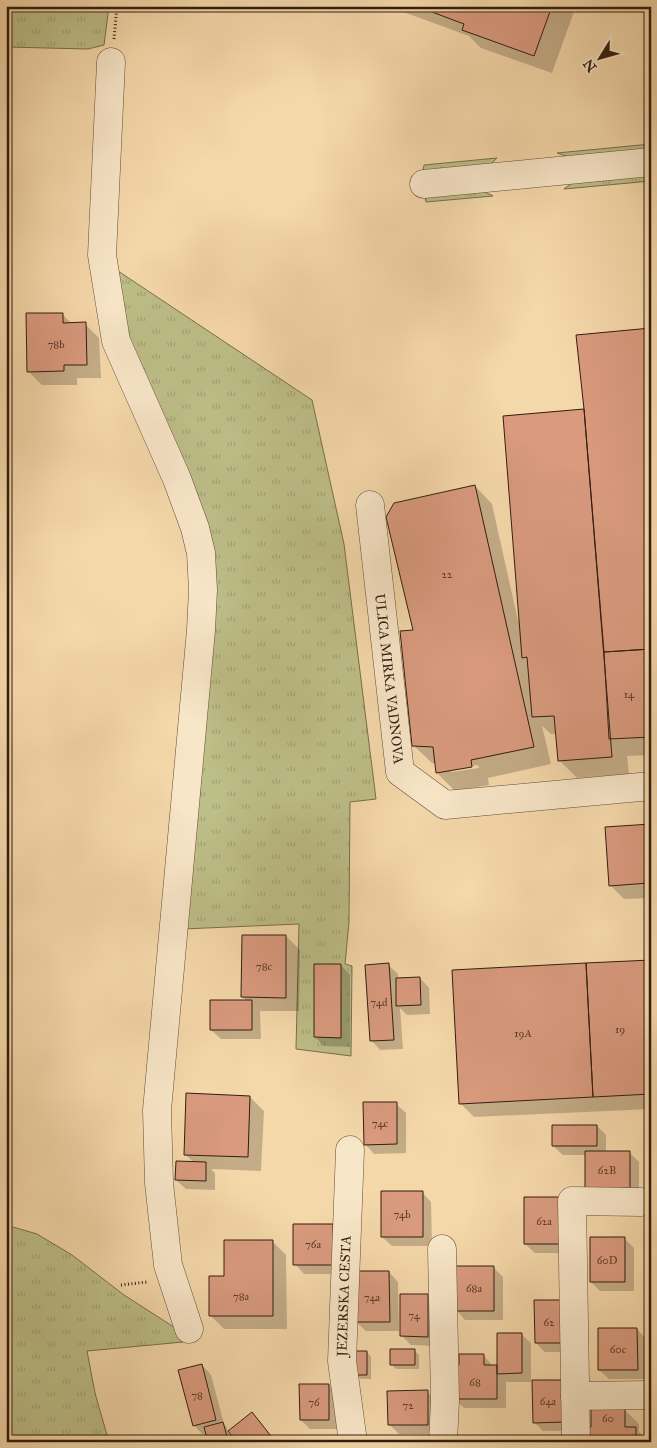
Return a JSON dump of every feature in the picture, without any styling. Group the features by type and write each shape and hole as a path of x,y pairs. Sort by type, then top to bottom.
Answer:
{"street":[{"path":"111,62 102,256 116,341 176,479 195,528 201,553 203,590 201,630 157,1110 159,1183 168,1264 189,1329"},
{"path":"424,184 651,162"},
{"name":"ULICA MIRKA VADNOVA","path":"370,504 400,772 445,805 651,786"},
{"name":"JEZERSKA CESTA","path":"350,1150 342,1361 353,1442"},
{"path":"576,1442 572,1201 641,1202"},
{"path":"442,1249 445,1400 443,1442"},
{"path":"574,1396 651,1395"}],"path":[{"path":"111,62 117,6"}],"green space":[{"path":"6,6 109,6 104,45 88,49 6,47"},
{"path":"651,144 651,150 572,158 557,153"},
{"path":"497,158 487,165 423,171 424,165"},
{"path":"651,175 651,181 564,189 572,183"},
{"path":"483,191 493,196 426,202 425,196"},
{"path":"112,267 312,400 344,544 376,799 350,802 349,922 345,964 352,966 351,1056 296,1049 299,924 183,929 208,589 121,324"},
{"path":"6,1225 37,1234 72,1255 124,1295 180,1331 183,1342 87,1351 95,1393 109,1442 6,1442"}],"building":[{"path":"416,6 552,6 534,56 462,30 464,24"},
{"path":"26,313 63,313 63,323 86,322 87,365 64,365 64,371 27,372"},
{"path":"651,328 651,649 604,652 576,335"},
{"path":"584,409 612,757 558,761 554,716 532,717 527,657 522,658 503,416"},
{"path":"475,485 534,747 471,760 472,767 436,773 433,747 412,746 400,631 413,630 386,517 394,503"},
{"path":"651,649 651,737 609,739 604,652"},
{"path":"651,824 651,895 649,883 609,886 605,827"},
{"path":"242,935 286,935 286,998 241,997"},
{"path":"651,960 651,1094 593,1097 586,963"},
{"path":"389,963 394,1040 370,1041 365,965"},
{"path":"586,963 593,1097 459,1104 452,970"},
{"path":"314,964 341,964 341,1038 314,1037"},
{"path":"420,977 421,1005 396,1006 396,978"},
{"path":"210,1000 252,1000 252,1030 210,1030"},
{"path":"186,1093 250,1096 248,1157 184,1155"},
{"path":"363,1102 397,1102 397,1144 364,1145"},
{"path":"552,1125 597,1125 597,1146 552,1146"},
{"path":"585,1151 630,1151 630,1188 585,1188"},
{"path":"176,1161 206,1162 206,1181 175,1180"},
{"path":"381,1191 423,1191 423,1237 381,1237"},
{"path":"524,1197 564,1197 564,1244 524,1244"},
{"path":"293,1224 333,1224 334,1265 293,1265"},
{"path":"590,1237 625,1237 625,1282 590,1282"},
{"path":"224,1240 273,1240 273,1316 209,1316 209,1276 224,1276"},
{"path":"454,1266 494,1266 494,1311 454,1311"},
{"path":"355,1271 389,1271 390,1322 355,1322"},
{"path":"400,1294 428,1294 428,1337 400,1336"},
{"path":"534,1300 565,1300 565,1343 535,1343"},
{"path":"598,1328 637,1328 638,1370 598,1370"},
{"path":"497,1333 522,1333 522,1373 497,1374"},
{"path":"390,1349 415,1349 415,1365 390,1365"},
{"path":"355,1351 367,1351 367,1375 355,1375"},
{"path":"459,1354 484,1354 484,1365 497,1365 497,1399 454,1399 454,1365 459,1365"},
{"path":"202,1364 216,1420 193,1426 178,1370"},
{"path":"532,1380 564,1380 564,1422 533,1423"},
{"path":"299,1384 329,1384 329,1420 300,1420"},
{"path":"428,1390 428,1425 388,1425 387,1391"},
{"path":"591,1408 625,1408 625,1427 636,1427 636,1442 581,1442 580,1427 591,1427"},
{"path":"252,1412 274,1440 273,1442 236,1442 228,1431"},
{"path":"223,1422 228,1440 208,1442 204,1427"}]}
